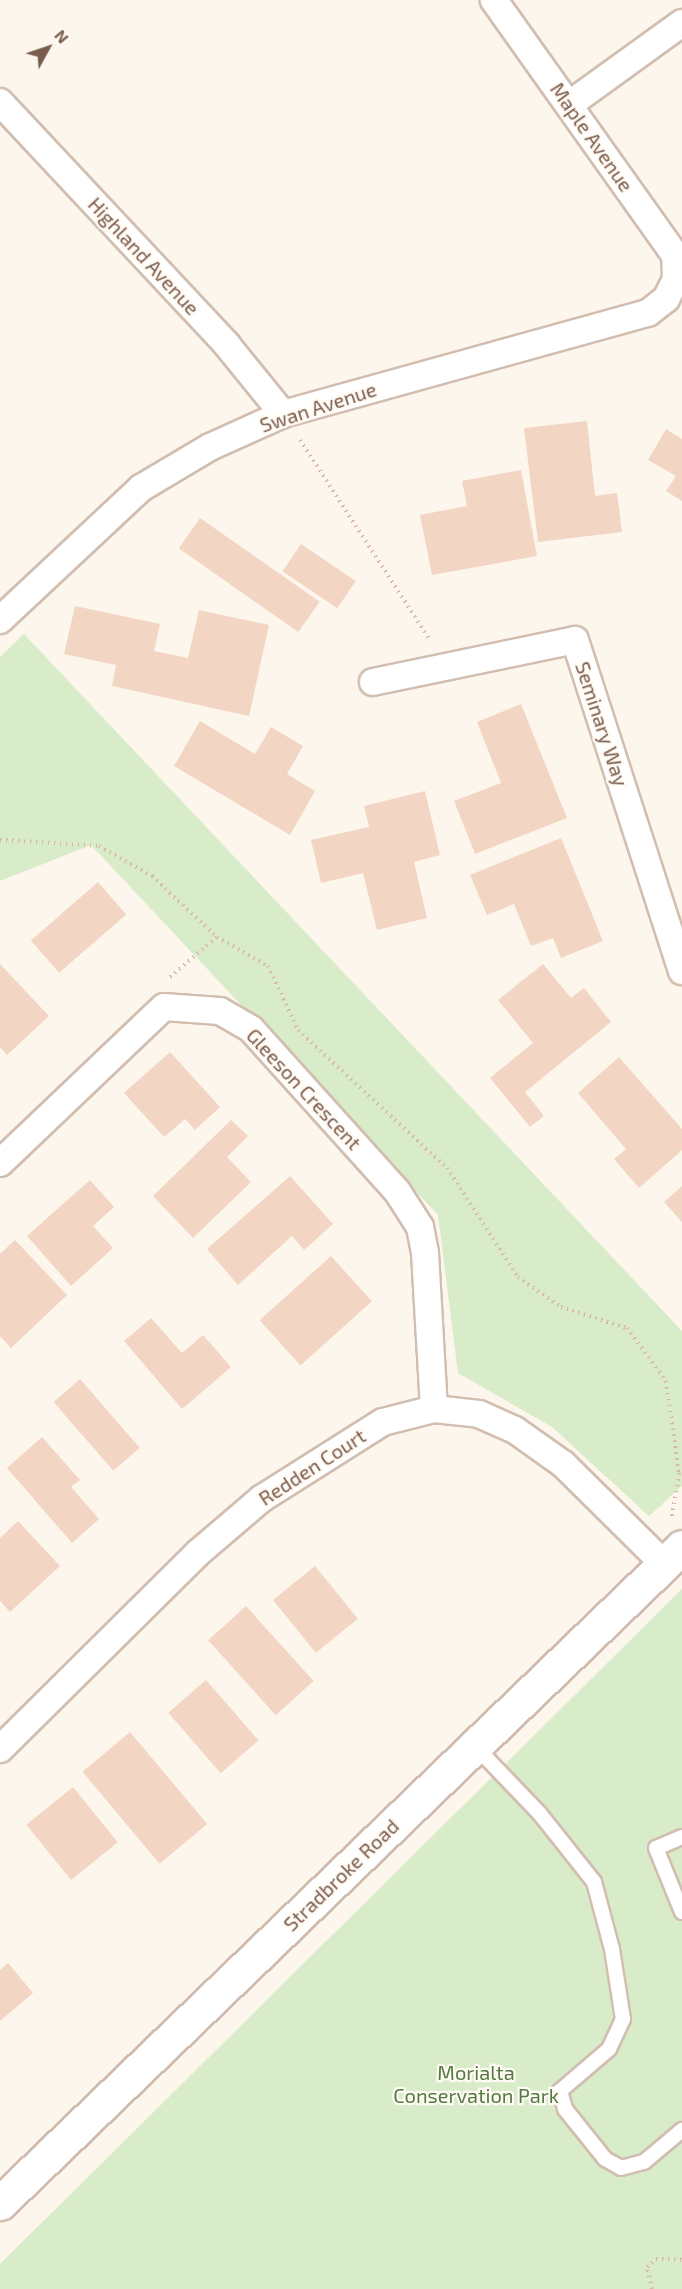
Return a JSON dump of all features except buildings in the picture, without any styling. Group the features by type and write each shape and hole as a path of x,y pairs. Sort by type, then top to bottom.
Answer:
{"main road":[{"name":"Stradbroke Road","path":"0,2203 673,1555"}],"street":[{"name":"Maple Avenue","path":"494,0 675,255 676,279"},
{"path":"570,104 682,22"},
{"name":"Highland Avenue","path":"0,102 227,345 283,414"},
{"name":"Swan Avenue","path":"0,620 141,488 210,447 283,414 648,313 666,299 676,279"},
{"name":"Seminary Way","path":"373,682 575,640 682,971"},
{"name":"Gleeson Crescent","path":"0,1163 164,1007 220,1011 252,1029 397,1191 420,1227 425,1253 434,1409"},
{"name":"Redden Court","path":"0,1749 198,1553 261,1499 383,1422 434,1409 478,1414 514,1430 563,1464 673,1555"}],"lane":[{"path":"475,1746 540,1815 594,1882 612,1948 623,2019 609,2049 560,2091 565,2109 605,2159 621,2168 644,2162 682,2130"},
{"path":"682,1837 656,1848 682,1912"}],"path":[{"path":"283,414 447,666"},
{"path":"0,840 99,846 152,876 217,937"},
{"path":"652,2289 647,2267 656,2259 682,2260"}],"green space":[{"path":"24,634 682,1331 682,1486 649,1516 552,1427 458,1373 438,1215 91,845 0,881 0,657"},
{"name":"Morialta Conservation Park","path":"682,1589 682,2289 0,2289 0,2264"}]}
